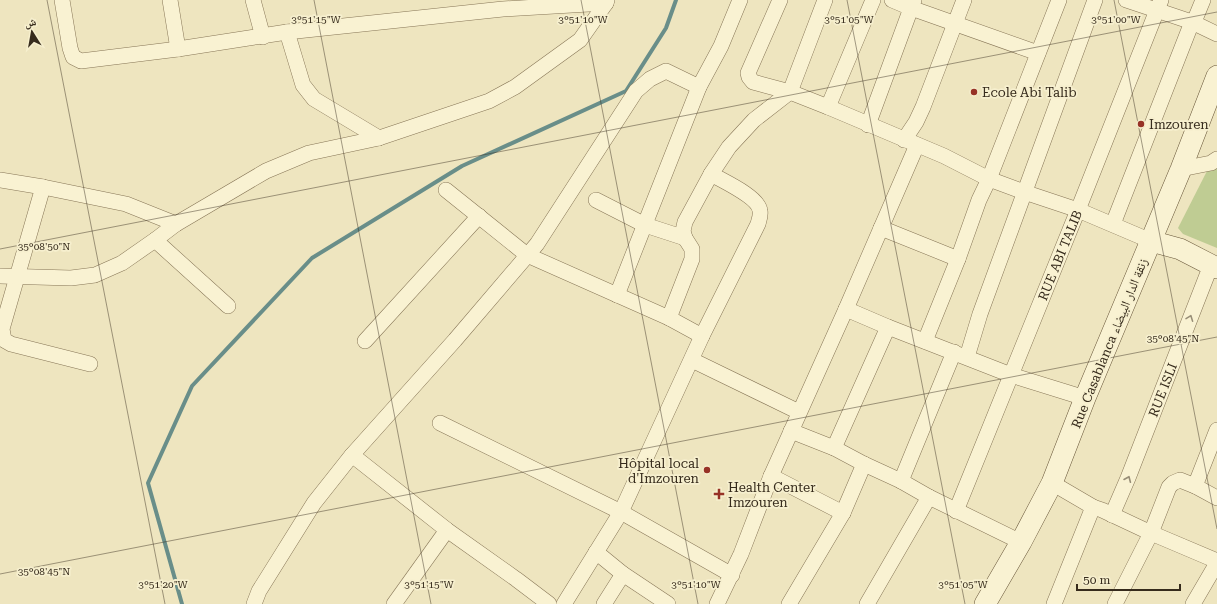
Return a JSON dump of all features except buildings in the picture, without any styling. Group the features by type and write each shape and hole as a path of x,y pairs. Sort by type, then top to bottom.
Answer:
{"main road":[{"name":"Rue Casablanca زنقة الدار البيضاء","path":"985,604 1021,542 1052,483 1085,398 1181,168 1217,76"},
{"path":"1151,241 1180,250 1214,267"}],"street":[{"path":"62,0 70,48 73,57 81,60 178,49 263,37 287,32 504,5 607,1"},
{"path":"170,0 178,49"},
{"path":"253,0 263,37"},
{"path":"617,295 699,87 721,46 740,0"},
{"path":"780,0 748,72 749,77 753,82 790,92 828,107 910,142 989,179 1078,210 1151,241"},
{"path":"669,318 692,258 692,249 685,238 683,231 685,222 711,174 729,147 754,120 790,92 825,0"},
{"path":"828,107 873,0"},
{"path":"892,0 912,4 955,24 1038,53"},
{"path":"717,604 732,575 771,476 882,228 916,122 964,0"},
{"path":"925,341 958,259 979,200 989,179 1059,0"},
{"path":"901,481 980,314 1095,0"},
{"path":"1126,0 1159,6 1217,34"},
{"path":"1113,224 1192,22 1196,17 1203,0"},
{"path":"0,276 71,278 95,275 122,263 176,224 266,171 309,153 379,138 489,100 515,87 580,40 607,1"},
{"path":"868,125 912,4"},
{"name":"RUE ABI TALIB","path":"956,510 1159,6"},
{"path":"287,32 303,85 314,99 379,138"},
{"path":"254,604 259,591 314,503 352,455 455,340 537,244 636,91 650,79 666,71 699,87"},
{"path":"1181,168 1211,163 1217,159"},
{"path":"564,604 621,512 702,336 758,224 760,211 752,198 711,174"},
{"path":"0,180 126,204 176,224"},
{"path":"43,187 2,329 4,340 11,344 90,364"},
{"path":"446,190 527,255 669,318 702,336"},
{"path":"596,200 645,225 685,238"},
{"path":"365,341 479,216"},
{"path":"882,228 958,259"},
{"path":"155,240 228,306"},
{"name":"RUE ISLI","path":"1112,515 1214,267"},
{"path":"846,309 1011,375 1085,398"},
{"path":"834,448 888,327"},
{"path":"692,360 799,412"},
{"path":"440,423 621,512 732,575"},
{"path":"1195,486 1217,430"},
{"path":"791,431 834,448 1021,542"},
{"path":"352,455 447,530 549,604"},
{"path":"789,604 843,512 864,464"},
{"path":"771,476 843,512"},
{"path":"1115,604 1151,533 1169,487 1173,483 1180,480 1217,498"},
{"path":"1052,483 1093,507 1217,562 1193,604"},
{"path":"867,604 928,496"},
{"path":"1054,604 1093,507"},
{"path":"394,604 447,530"},
{"path":"596,552 623,574 668,604"},
{"path":"604,604 623,574"}],"green space":[{"path":"1217,165 1217,248 1183,234 1178,228 1207,171"}],"waterway":[{"path":"182,604 148,483 192,386 312,258 462,166 626,91 666,28 676,0"}],"place":[{"name":"Ecole Abi Talib","path":"974,92"},
{"name":"Imzouren","path":"1141,124"},
{"name":"Hôpital local d'Imzouren","path":"707,470"},
{"name":"Health Center Imzouren","path":"719,494"}]}
